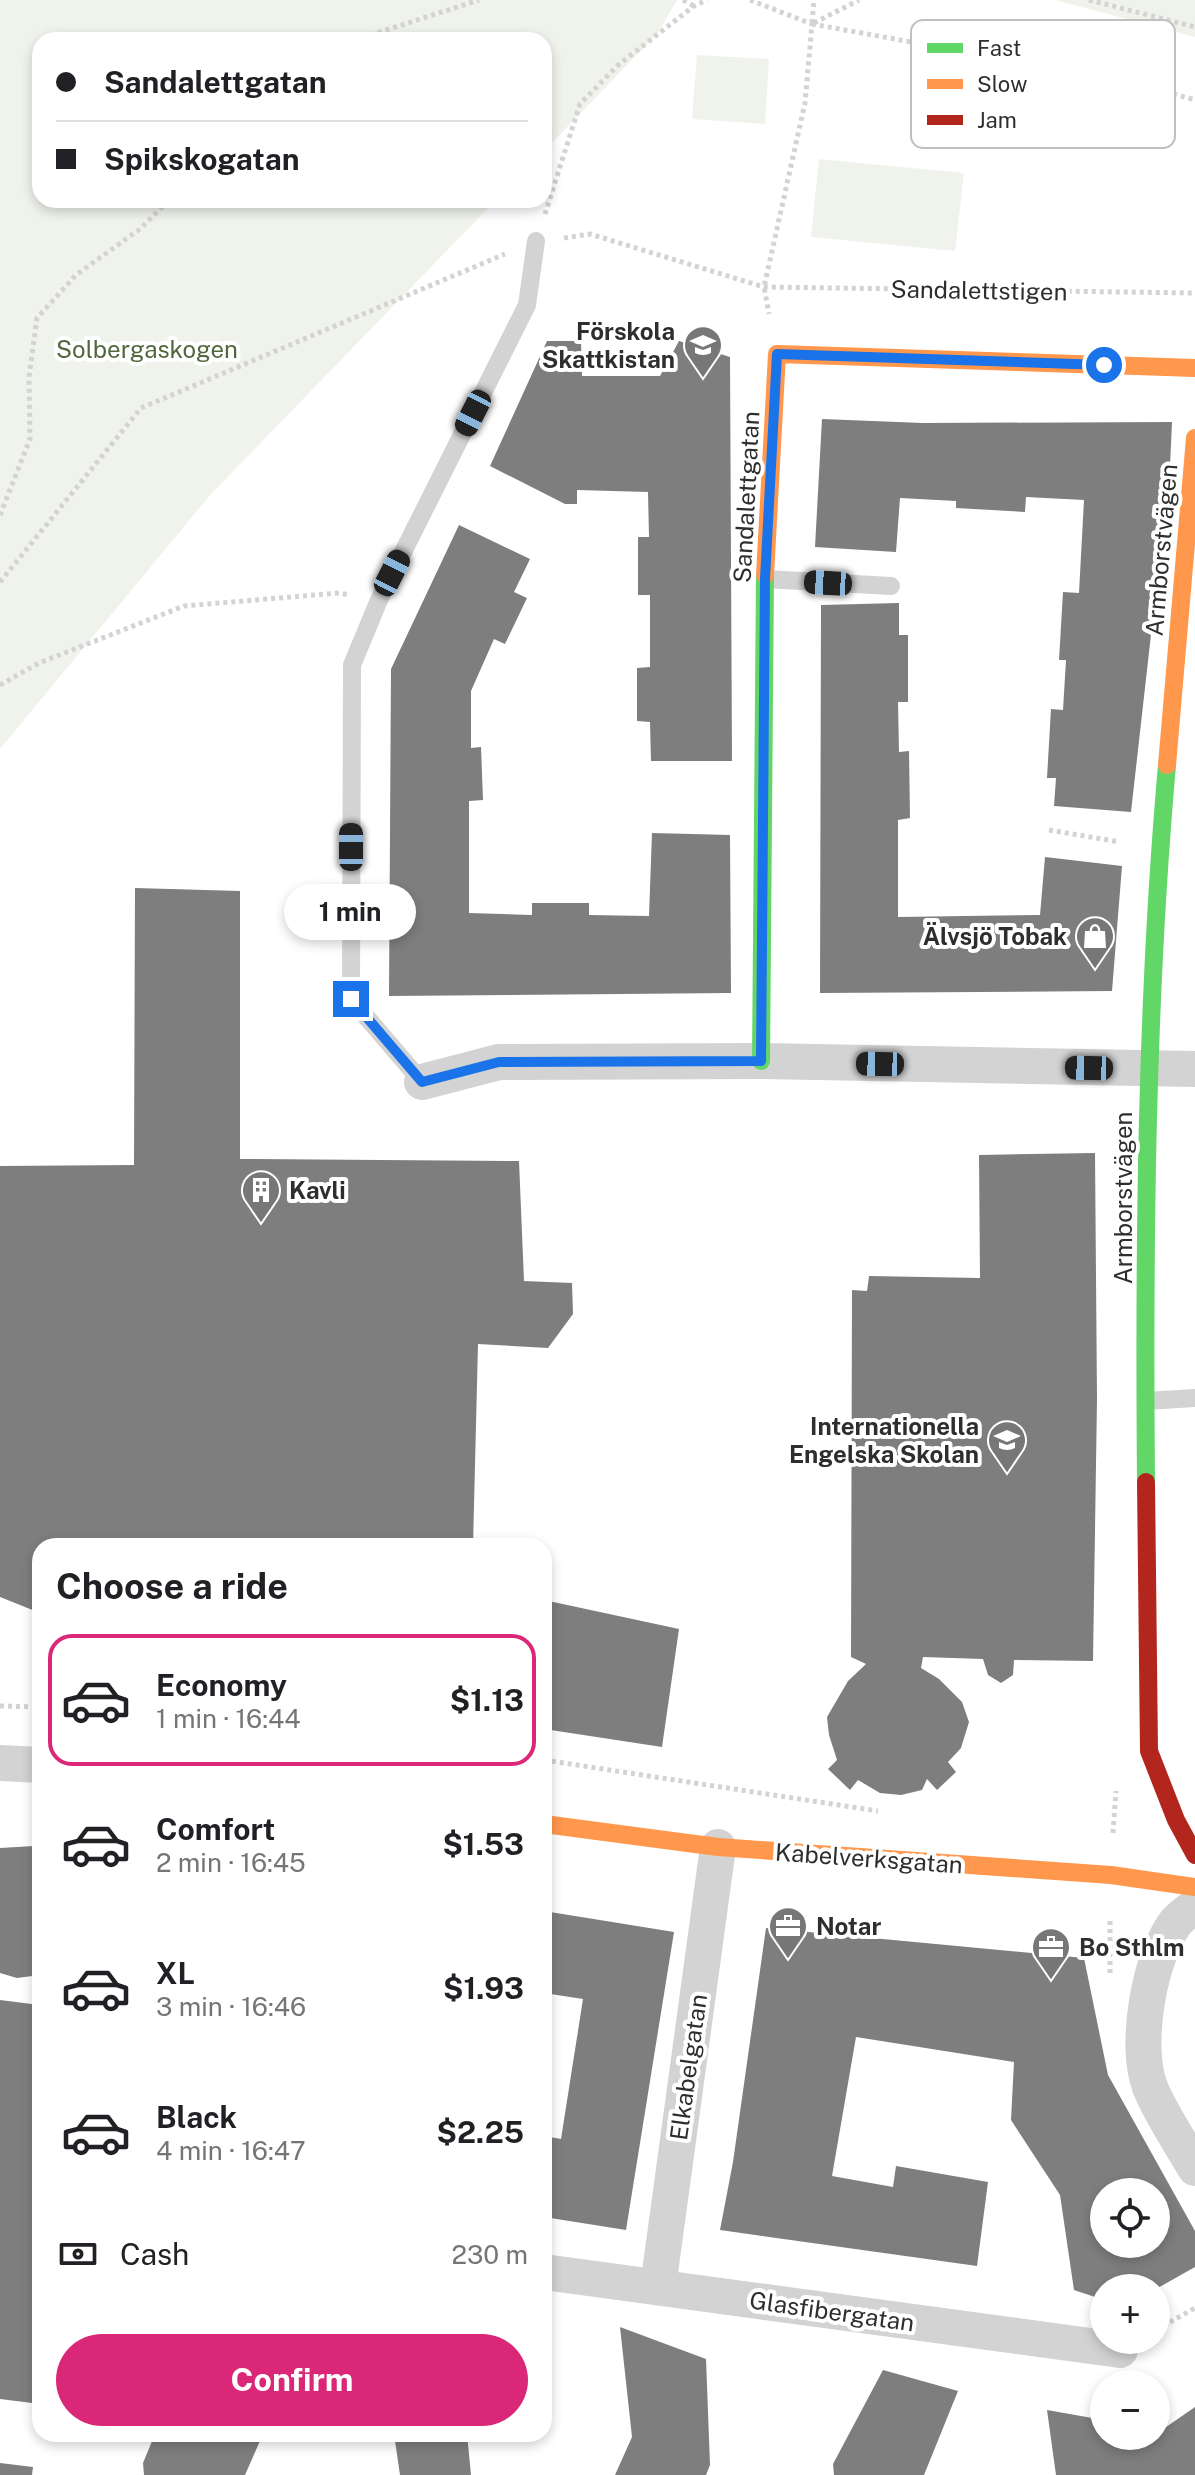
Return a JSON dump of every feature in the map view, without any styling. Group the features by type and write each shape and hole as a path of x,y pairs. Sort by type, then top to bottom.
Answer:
{"street":[{"path":"777,354 1195,368"},
{"name":"Sandalettgatan","path":"761,1061 765,579 777,354"},
{"name":"Armborstvägen","path":"1195,438 1160,846 1148,1069 1146,1401 1149,1751 1176,1820 1195,1855"},
{"path":"422,1082 499,1062 761,1061 1195,1069"},
{"path":"0,1763 32,1765"},
{"name":"Kabelverksgatan","path":"552,1825 718,1847 1111,1875 1195,1887"},
{"name":"Elkabelgatan","path":"658,2287 718,1847"},
{"path":"1195,1906 1177,1921 1162,1947 1144,2011 1144,2048 1149,2086 1195,2168"},
{"name":"Glasfibergatan","path":"552,2273 1090,2346"}],"lane":[{"path":"422,1082 351,999 352,665 379,600 527,305 536,241"},
{"path":"765,579 891,586"},
{"path":"1146,1401 1195,1398"}],"path":[{"path":"380,32 479,0"},
{"path":"683,0 694,6"},
{"path":"552,191 580,104 617,66 694,6 707,0"},
{"path":"750,0 812,24 911,42"},
{"path":"777,354 764,287 805,103 814,0"},
{"path":"812,24 859,0"},
{"path":"1089,0 1168,20"},
{"path":"1175,22 1195,27"},
{"path":"1175,94 1195,100"},
{"path":"0,515 30,439 29,377 37,318 76,275 140,229 161,208"},
{"path":"536,241 547,208"},
{"name":"Sandalettstigen","path":"0,582 141,408 536,241 590,234 764,287 1195,293"},
{"path":"0,685 39,663 184,606 339,593 379,600"},
{"path":"1049,830 1117,842"},
{"path":"0,1706 32,1707"},
{"path":"552,1761 892,1813"},
{"path":"1170,2323 1195,2308"}],"green space":[{"name":"Solbergaskogen","path":"0,0 677,0 657,34 552,143 552,32 32,32 32,208 488,208 211,494 0,749"},
{"path":"1055,0 1195,0 1195,37 1175,32 1175,20 1131,20"},
{"path":"697,55 769,59 765,124 692,119"},
{"path":"819,159 964,173 955,251 811,237"}],"building":[{"path":"547,341 581,341 582,376 660,376 679,341 730,357 732,761 651,761 650,722 637,721 637,668 650,667 650,595 638,595 638,537 649,537 648,492 577,490 577,504 565,504 490,466"},
{"path":"822,419 923,423 1172,422 1170,466 1131,812 1054,806 1056,778 1047,778 1051,709 1063,710 1066,660 1059,660 1063,592 1079,593 1084,500 1026,497 1025,512 956,508 956,501 900,498 896,552 815,547"},
{"path":"459,525 530,559 514,592 527,598 505,644 494,639 471,691 471,748 481,747 483,800 469,801 469,913 532,915 532,903 589,903 589,915 649,916 652,833 730,835 731,993 389,996 391,669"},
{"path":"899,603 899,635 908,635 908,702 898,702 899,752 909,751 910,818 898,820 898,917 1040,915 1045,857 1122,866 1112,991 820,993 821,605"},
{"name":"Kavli","path":"135,888 240,891 240,1159 519,1161 524,1281 572,1283 573,1314 548,1348 478,1344 473,1538 32,1538 32,1610 0,1597 0,1166 134,1165"},
{"path":"1095,1153 1097,1399 1093,1661 1014,1660 1013,1675 1001,1683 988,1675 983,1659 923,1657 921,1668 939,1679 962,1702 969,1722 961,1748 948,1762 956,1772 937,1790 927,1779 922,1790 901,1795 880,1793 858,1780 850,1790 828,1769 837,1760 827,1717 848,1681 866,1664 851,1657 852,1290 867,1291 869,1276 980,1278 979,1155"},
{"path":"552,1602 679,1629 662,1747 552,1730"},
{"path":"32,1846 32,1976 17,1978 0,1973 0,1848"},
{"path":"552,1912 674,1932 626,2230 552,2218 552,2137 561,2139 583,1999 552,1994"},
{"path":"766,1928 1084,1958 1108,2075 1165,2178 1090,2178 1090,2258 1170,2258 1170,2186 1195,2231 1195,2267 1170,2281 1170,2274 1090,2274 1090,2295 1074,2290 1060,2195 1011,2120 1014,2062 856,2037 832,2176 893,2187 896,2166 988,2182 977,2266 720,2230 733,2162"},
{"path":"0,2000 32,2004 32,2403 0,2399"},
{"path":"620,2327 706,2359 710,2465 706,2475 615,2475 632,2437"},
{"path":"883,2370 958,2391 924,2475 834,2475 833,2464"},
{"path":"1195,2407 1195,2475 1056,2475 1047,2410 1090,2418 1090,2450 1170,2450 1170,2424"},
{"path":"152,2442 259,2442 245,2475 144,2475 143,2463"},
{"path":"395,2442 468,2442 471,2475 400,2475"},
{"path":"0,2463 33,2467 32,2475 0,2475"}],"traffic: fast":[{"path":"761,1061 765,575"},
{"path":"1146,1482 1148,1124 1155,944 1167,765"}],"traffic: slow":[{"path":"765,575 777,354 1195,368"},
{"path":"1167,765 1195,438"},
{"path":"552,1825 718,1847 1111,1875 1195,1887"}],"traffic: jam":[{"path":"1146,1482 1149,1751 1176,1820 1195,1855"}],"place":[{"name":"Förskola Skattkistan","path":"703,379"},
{"name":"Älvsjö Tobak","path":"1095,970"},
{"name":"Kavli","path":"261,1224"},
{"name":"Internationella Engelska Skolan","path":"1007,1474"},
{"name":"Notar","path":"788,1960"},
{"name":"Bo Sthlm","path":"1051,1981"}],"route":[{"path":"351,999 422,1082 499,1062 761,1061 765,579 777,354 1104,365"}]}
